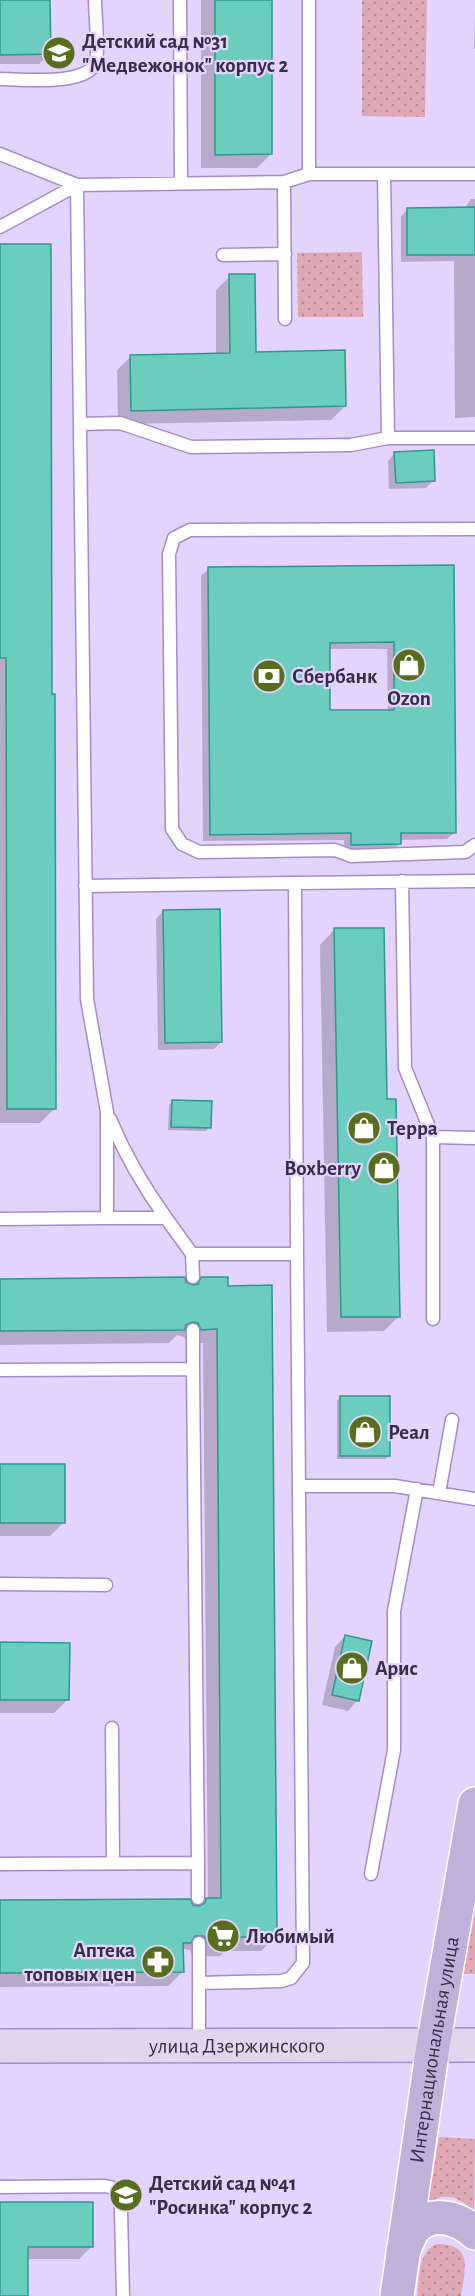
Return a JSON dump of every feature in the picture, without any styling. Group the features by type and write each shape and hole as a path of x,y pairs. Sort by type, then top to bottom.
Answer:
{"main road":[{"name":"Интернациональная улица","path":"398,2296 433,2046 475,1804"},
{"path":"403,2254 410,2235 426,2220 439,2217 454,2219 475,2233"}],"street":[{"name":"улица Дзержинского","path":"0,2046 475,2045"}],"lane":[{"path":"0,79 67,79 89,72 96,62 95,0"},
{"path":"180,0 181,184"},
{"path":"309,0 309,174"},
{"path":"0,154 77,185 284,182 309,174 475,174"},
{"path":"384,174 388,438"},
{"path":"284,182 285,319"},
{"path":"0,227 77,185"},
{"path":"77,185 87,999 107,1113 106,1218"},
{"path":"223,255 285,254"},
{"path":"80,424 120,423 191,447 351,445 388,438 475,438"},
{"path":"475,529 190,530 174,538 169,554 172,829 182,844 200,852 335,850 351,856 465,852 475,845"},
{"path":"85,886 475,880"},
{"path":"402,881 405,1068 433,1137 433,1318"},
{"path":"199,1983 282,1981 291,1978 303,1963 295,883"},
{"path":"107,1113 143,1187 192,1254 193,1277"},
{"path":"433,1137 475,1138"},
{"path":"0,1219 166,1218"},
{"path":"192,1254 297,1254"},
{"path":"193,1330 198,1899"},
{"path":"0,1370 193,1369"},
{"path":"439,1493 452,1420"},
{"path":"299,1486 395,1486 475,1499"},
{"path":"371,1874 394,1750 394,1611 417,1489"},
{"path":"0,1584 106,1585"},
{"path":"112,1728 112,1863"},
{"path":"0,1864 198,1863"},
{"path":"199,1943 200,2046"},
{"path":"0,2187 105,2186 114,2188 119,2196 121,2210 123,2296"}],"shaded area":[{"path":"362,0 427,0 425,117 362,116"},
{"path":"362,252 363,317 298,317 297,253"},
{"path":"475,1905 475,1974 463,1974"},
{"path":"439,2137 475,2139 474,2211 458,2200 447,2197 441,2197 428,2203"},
{"path":"436,2244 448,2245 462,2253 465,2267 461,2296 417,2296 422,2260 430,2248"}],"building":[{"path":"0,0 50,0 51,54 0,55"},
{"path":"215,0 272,0 272,154 215,155"},
{"path":"475,207 475,255 407,255 407,208"},
{"path":"0,244 51,244 56,1109 7,1109 6,658 0,658"},
{"path":"229,274 255,274 256,352 345,350 346,406 131,411 130,355 230,353"},
{"path":"434,450 435,481 396,483 394,452"},
{"name":"Сбербанк","path":"454,565 456,833 401,833 401,844 351,845 351,833 210,835 208,567","holes":["394,642 394,710 330,710 330,643"]},
{"path":"220,909 222,1042 165,1043 163,910"},
{"path":"334,928 384,928 387,1099 396,1099 400,1317 341,1317"},
{"path":"172,1100 212,1101 211,1128 171,1127"},
{"path":"185,1277 186,1282 193,1285 198,1284 201,1277 228,1277 228,1286 272,1285 277,1937 235,1937 235,1943 207,1943 204,1936 195,1936 191,1943 183,1943 184,1972 0,1973 0,1900 190,1899 193,1905 199,1906 205,1903 206,1898 221,1898 217,1329 201,1330 198,1323 192,1322 186,1325 185,1330 0,1331 0,1279"},
{"name":"Реал","path":"340,1396 390,1396 390,1456 340,1456"},
{"path":"0,1464 65,1464 65,1523 0,1523"},
{"name":"Арис","path":"345,1635 372,1641 359,1701 332,1695"},
{"path":"0,1642 70,1643 69,1700 0,1700"},
{"path":"0,2202 93,2202 93,2247 28,2247 28,2296 0,2296"}],"place":[{"name":"Детский сад №31 \"Медвежонок\" корпус 2","path":"59,53"},
{"name":"Ozon","path":"409,665"},
{"name":"Сбербанк","path":"269,676"},
{"name":"Терра","path":"364,1128"},
{"name":"Boxberry","path":"384,1168"},
{"name":"Реал","path":"365,1432"},
{"name":"Арис","path":"352,1668"},
{"name":"Любимый","path":"223,1936"},
{"name":"Аптека топовых цен","path":"158,1962"},
{"name":"Детский сад №41 \"Росинка\" корпус 2","path":"126,2195"}]}
